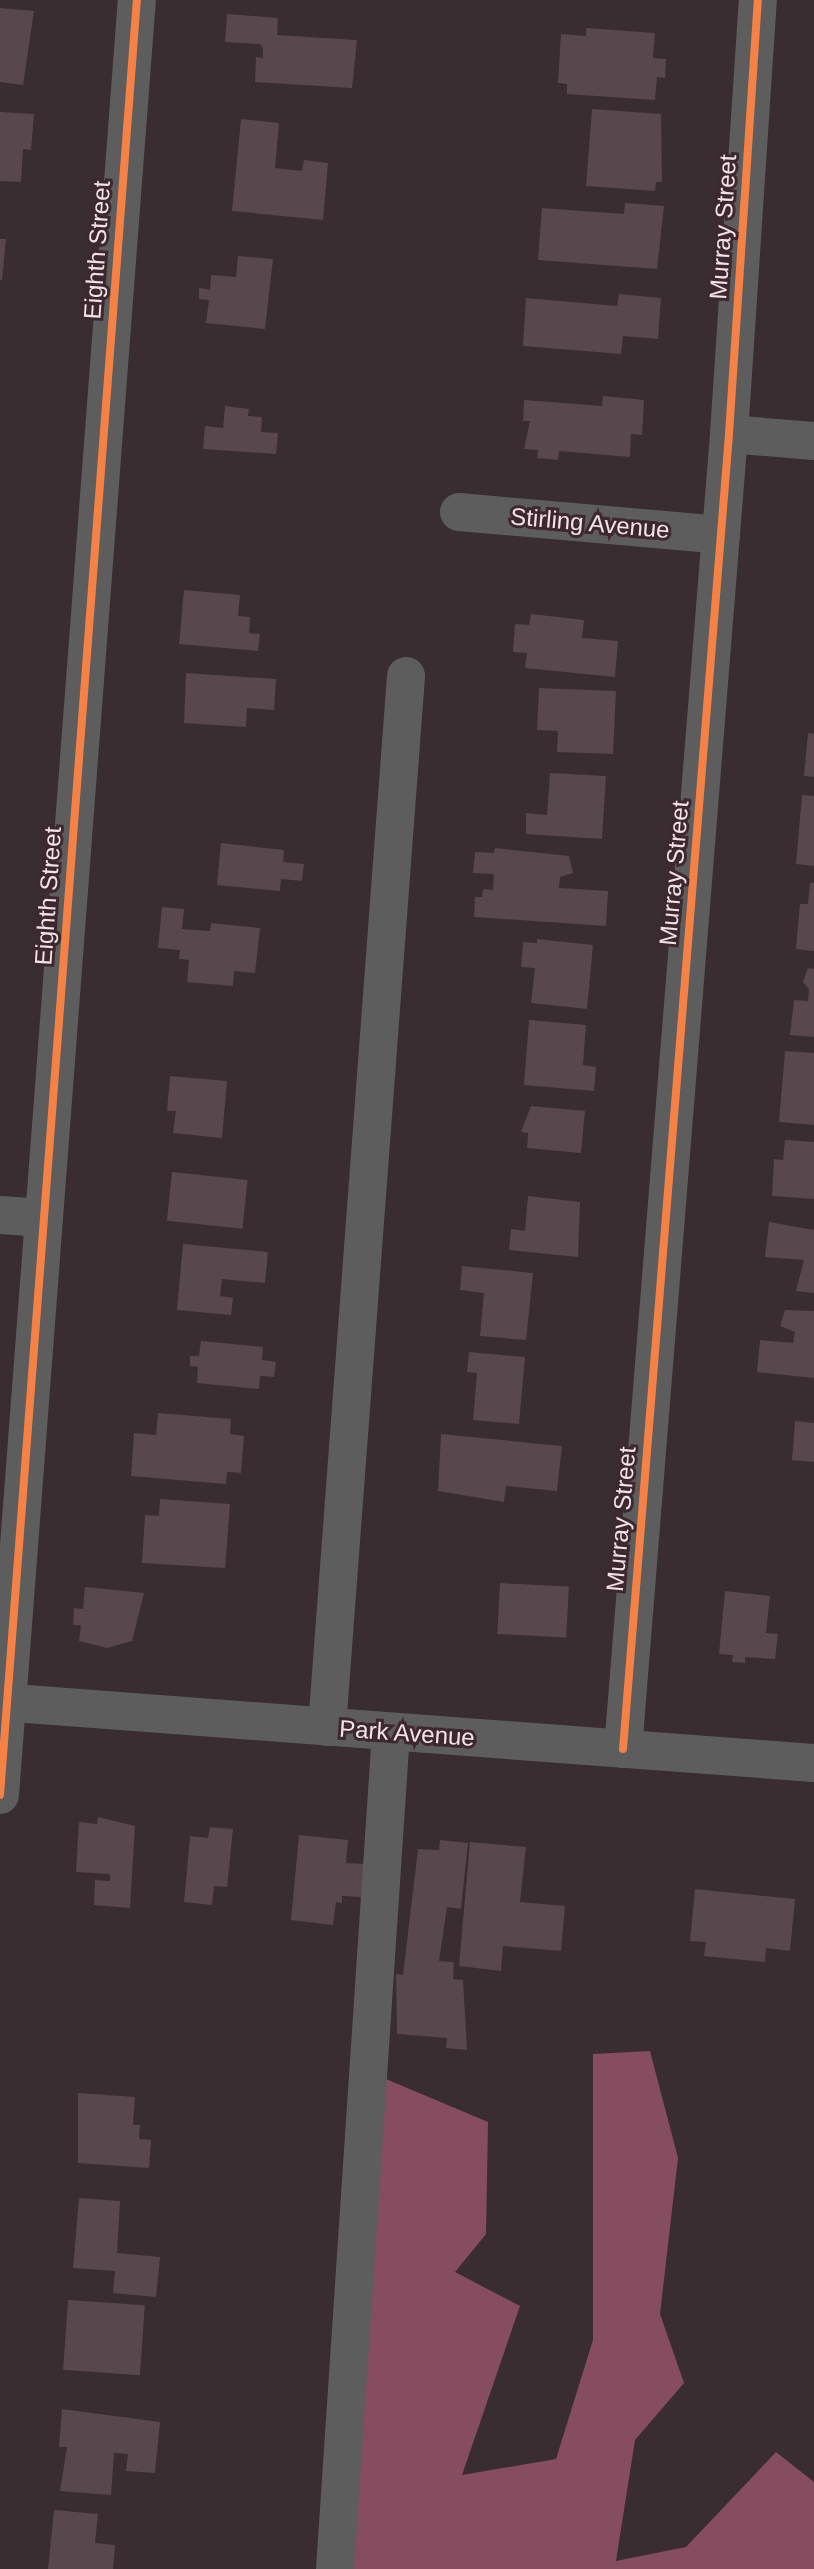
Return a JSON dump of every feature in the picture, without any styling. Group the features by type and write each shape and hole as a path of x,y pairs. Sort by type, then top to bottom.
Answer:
{"street":[{"name":"Eighth Street","path":"0,1795 3,1702 44,1218 137,0"},
{"name":"Murray Street","path":"623,1749 729,434 758,0"},
{"path":"729,434 814,441"},
{"name":"Stirling Avenue","path":"459,512 721,535"},
{"path":"327,1727 406,676"},
{"path":"0,1215 44,1218"},
{"name":"Park Avenue","path":"3,1702 814,1763"},
{"path":"335,2569 391,1732"}],"shaded area":[{"path":"650,2051 678,2158 660,2314 684,2383 635,2440 616,2561 686,2547 776,2452 814,2482 814,2569 351,2569 386,2079 488,2122 486,2234 455,2272 520,2306 462,2475 556,2459 593,2340 593,2054"}],"building":[{"path":"0,8 34,11 23,85 0,82"},
{"path":"227,14 278,18 277,35 357,40 352,88 255,82 256,57 263,58 263,49 260,44 225,42"},
{"path":"586,28 655,33 653,58 666,59 665,78 657,77 655,100 567,94 567,84 558,83 561,34 586,36"},
{"path":"592,109 661,114 662,182 656,182 655,191 586,186"},
{"path":"0,112 34,114 31,150 23,149 21,182 0,181"},
{"path":"241,119 279,123 275,168 302,171 304,160 328,163 323,220 232,211"},
{"path":"625,203 664,206 657,269 538,260 542,208 624,214"},
{"path":"0,239 6,239 2,280 0,280"},
{"path":"238,256 273,259 265,329 206,323 209,300 199,299 199,288 210,290 211,275 236,277"},
{"path":"619,294 661,298 658,339 623,336 621,354 523,346 526,298 617,306"},
{"path":"603,396 644,400 642,435 631,434 630,457 559,451 558,460 537,458 538,450 524,449 530,421 523,421 524,400 602,406"},
{"path":"225,406 249,409 248,416 262,417 261,432 278,433 276,454 203,449 205,426 223,428"},
{"path":"184,590 240,595 238,616 250,617 249,633 260,634 258,651 179,644"},
{"path":"531,614 584,620 582,638 618,641 615,677 525,668 527,653 513,652 515,624 529,625"},
{"path":"186,673 276,679 274,710 247,708 246,727 184,723"},
{"path":"539,688 616,691 613,754 557,752 558,731 537,730"},
{"path":"808,733 814,734 814,777 804,776"},
{"path":"550,773 606,776 602,839 526,834 526,813 547,815"},
{"path":"802,795 814,796 814,866 796,864"},
{"path":"221,843 284,850 283,862 304,864 302,881 281,879 280,891 217,885"},
{"path":"495,848 569,856 573,873 560,877 559,888 608,891 606,926 474,917 475,897 482,897 483,889 493,890 494,874 473,873 475,852 494,853"},
{"path":"810,883 814,883 814,951 796,949 800,904 808,904"},
{"path":"162,907 184,909 182,929 210,931 211,923 260,928 255,973 234,971 233,986 187,982 189,960 179,959 180,950 158,948"},
{"path":"537,939 593,945 587,1009 531,1003 535,968 521,967 523,942 537,943"},
{"path":"808,968 814,969 814,1037 790,1035 794,1000 808,1001 809,989 803,982"},
{"path":"529,1020 586,1025 583,1065 596,1067 594,1091 524,1085"},
{"path":"785,1051 814,1053 814,1125 779,1122"},
{"path":"170,1076 227,1081 222,1138 173,1133 176,1111 167,1111"},
{"path":"531,1106 585,1111 581,1153 527,1148 528,1133 521,1132"},
{"path":"785,1140 814,1142 814,1199 772,1196 774,1159 783,1160"},
{"path":"172,1172 248,1180 242,1229 167,1221"},
{"path":"528,1196 580,1202 578,1257 509,1250 511,1229 525,1231"},
{"path":"769,1222 814,1230 814,1293 796,1291 804,1260 765,1257"},
{"path":"183,1244 268,1252 265,1283 222,1279 220,1296 233,1298 231,1315 177,1310"},
{"path":"462,1266 533,1273 526,1340 480,1336 484,1293 460,1290"},
{"path":"785,1310 814,1311 814,1378 757,1372 760,1340 793,1343 795,1332 780,1326"},
{"path":"201,1341 263,1347 262,1360 276,1362 274,1377 260,1376 259,1389 197,1383 198,1367 190,1366 190,1356 199,1356"},
{"path":"469,1352 525,1357 519,1424 473,1420 477,1373 467,1372"},
{"path":"158,1413 231,1419 230,1434 244,1436 241,1473 227,1472 226,1484 131,1476 134,1433 156,1435"},
{"path":"795,1421 814,1423 814,1462 792,1460"},
{"path":"441,1434 562,1446 557,1491 506,1486 504,1502 438,1491"},
{"path":"160,1499 230,1504 225,1568 142,1563 145,1515 159,1516"},
{"path":"500,1583 569,1587 566,1638 497,1634"},
{"path":"85,1587 144,1593 132,1641 107,1648 79,1641 81,1625 73,1625 74,1608 83,1609"},
{"path":"725,1591 770,1596 766,1633 778,1634 775,1659 745,1657 745,1663 732,1662 733,1655 719,1654"},
{"path":"98,1817 135,1826 130,1908 94,1905 95,1880 110,1881 110,1874 76,1872 79,1822 97,1824"},
{"path":"210,1827 233,1829 227,1887 214,1886 212,1905 184,1902 190,1836 208,1838"},
{"path":"299,1835 348,1840 346,1863 365,1864 361,1897 342,1896 342,1903 336,1902 333,1925 291,1920"},
{"path":"440,1840 468,1843 461,1909 447,1907 439,1961 454,1962 453,1979 463,1980 467,2050 446,2048 447,2038 397,2034 396,1974 403,1975 418,1849 439,1850"},
{"path":"470,1842 526,1847 520,1902 565,1906 561,1951 503,1946 501,1971 459,1966"},
{"path":"695,1889 795,1899 790,1951 766,1948 765,1962 704,1956 706,1942 690,1941"},
{"path":"78,2093 135,2097 133,2125 140,2125 139,2139 151,2140 149,2168 78,2163"},
{"path":"79,2198 120,2201 117,2253 160,2257 156,2297 113,2293 115,2271 73,2268"},
{"path":"68,2300 145,2305 140,2375 63,2370"},
{"path":"62,2409 160,2422 155,2473 126,2471 128,2454 114,2453 111,2495 60,2491 67,2447 59,2447"},
{"path":"54,2510 98,2514 95,2543 115,2545 113,2569 48,2569"}],"cycle path":[{"path":"0,1795 137,0"},
{"path":"623,1749 729,434 758,0"}]}
